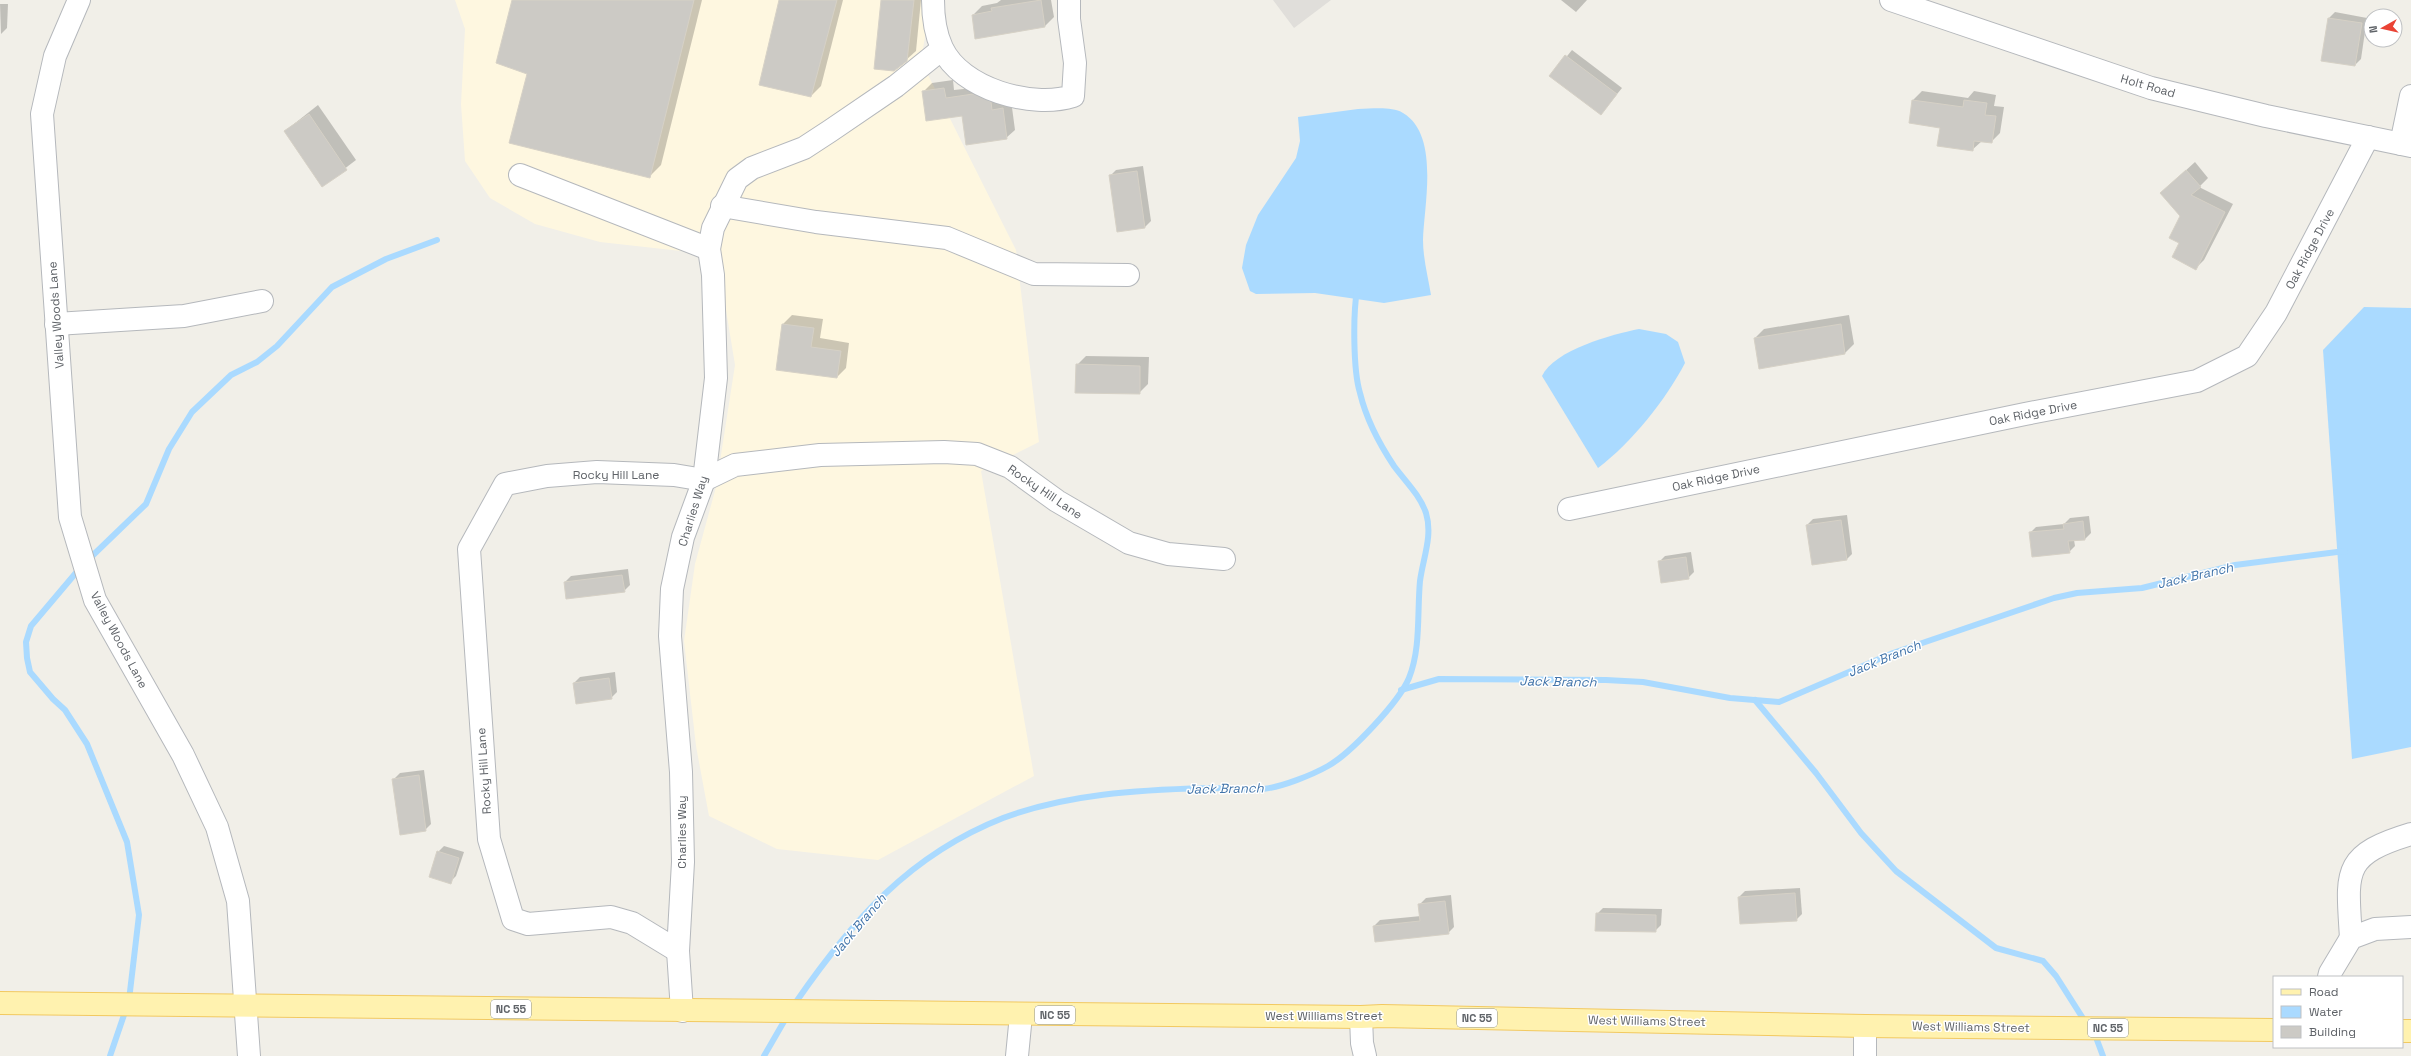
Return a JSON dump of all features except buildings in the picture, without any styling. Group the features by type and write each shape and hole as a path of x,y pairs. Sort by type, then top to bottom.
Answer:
{"main road":[{"name":"NC 55","path":"0,1003 1021,1015"},
{"name":"West Williams Street","path":"1021,1015 1382,1016 1865,1026 2273,1030"}],"street":[{"name":"Valley Woods Lane","path":"79,0 55,56 42,114 70,517 95,600 183,755 217,827 238,901 244,1006 249,1056"},
{"path":"934,0 936,30 942,49 966,77 1007,96 1057,101 1073,96 1075,63 1069,18 1069,0"},
{"name":"Holt Road","path":"1891,0 2151,88 2266,116 2406,145"},
{"name":"Charlies Way","path":"682,1011 678,951 683,862 682,779 670,636 671,605 672,589 683,537 704,480 716,378 713,275 709,249 713,228 722,206 736,179 752,168 804,148 896,86 942,49"},
{"path":"2406,145 2411,96"},
{"name":"Oak Ridge Drive","path":"1569,509 2025,414 2198,381 2247,356 2276,313 2368,136"},
{"path":"520,175 709,249"},
{"path":"722,206 816,222 947,238 1034,274 1128,275"},
{"path":"56,324 184,316 262,301"},
{"name":"Rocky Hill Lane","path":"678,951 632,923 611,917 528,924 512,919 489,839 469,550 505,484 547,476 597,472 674,475 704,480 735,465 820,455 944,452 977,454 1010,467 1062,504 1129,543 1168,554 1224,559"},
{"path":"2329,976 2351,938 2348,884 2358,860 2383,843 2411,834"},
{"path":"2351,938 2375,929 2411,927"},
{"path":"1017,1056 1021,1015"},
{"path":"1361,1017 1362,1043 1365,1056"},
{"path":"1865,1026 1865,1056"}],"shaded area":[{"path":"455,0 931,0 921,61 1016,250 1039,442 981,471 1034,776 878,860 777,849 709,816 696,746 684,641 695,564 716,487 735,365 717,255 600,242 535,224 490,198 465,161 461,104 465,29"},
{"path":"1273,0 1331,0 1294,28"}],"water":[{"path":"1358,109 1393,109 1403,113 1415,123 1422,137 1426,154 1427,172 1423,247 1431,295 1384,303 1315,293 1256,294 1250,291 1242,268 1246,245 1258,215 1296,158 1300,141 1298,117"},
{"path":"2364,307 2411,308 2411,747 2352,759 2323,350"},
{"path":"1639,329 1666,334 1678,342 1685,363 1668,392 1647,420 1611,458 1598,468 1542,376 1559,358 1571,351 1600,339"}],"waterway":[{"path":"88,560 146,504 169,449 192,412 231,375 257,362 277,346 332,287 386,259 437,240"},
{"name":"Jack Branch","path":"796,1002 839,944 861,918 885,894 911,871 939,851 969,833 1003,818 1027,810 1077,798 1155,790 1213,788 1256,790 1271,788 1305,777 1328,766 1361,739 1385,713 1404,688 1413,667 1417,643 1420,581 1427,547 1428,522 1420,500 1394,466 1379,440 1370,422 1363,402 1358,383 1355,357 1354,327 1357,290"},
{"name":"Jack Branch","path":"1401,690 1439,679 1606,680 1643,682 1730,698 1779,702 1893,653 2054,598 2077,593 2142,588 2235,565 2345,551"},
{"path":"80,568 31,626 26,642 27,658 30,672 53,699 65,710 87,744 127,842 139,915 129,1000"},
{"path":"1755,700 1816,773 1861,833 1896,871 1996,948 2043,961 2056,976 2084,1020"},
{"path":"110,1056 126,1009"},
{"name":"Jack Branch","path":"764,1056 786,1018"},
{"path":"2097,1040 2103,1056"}]}
